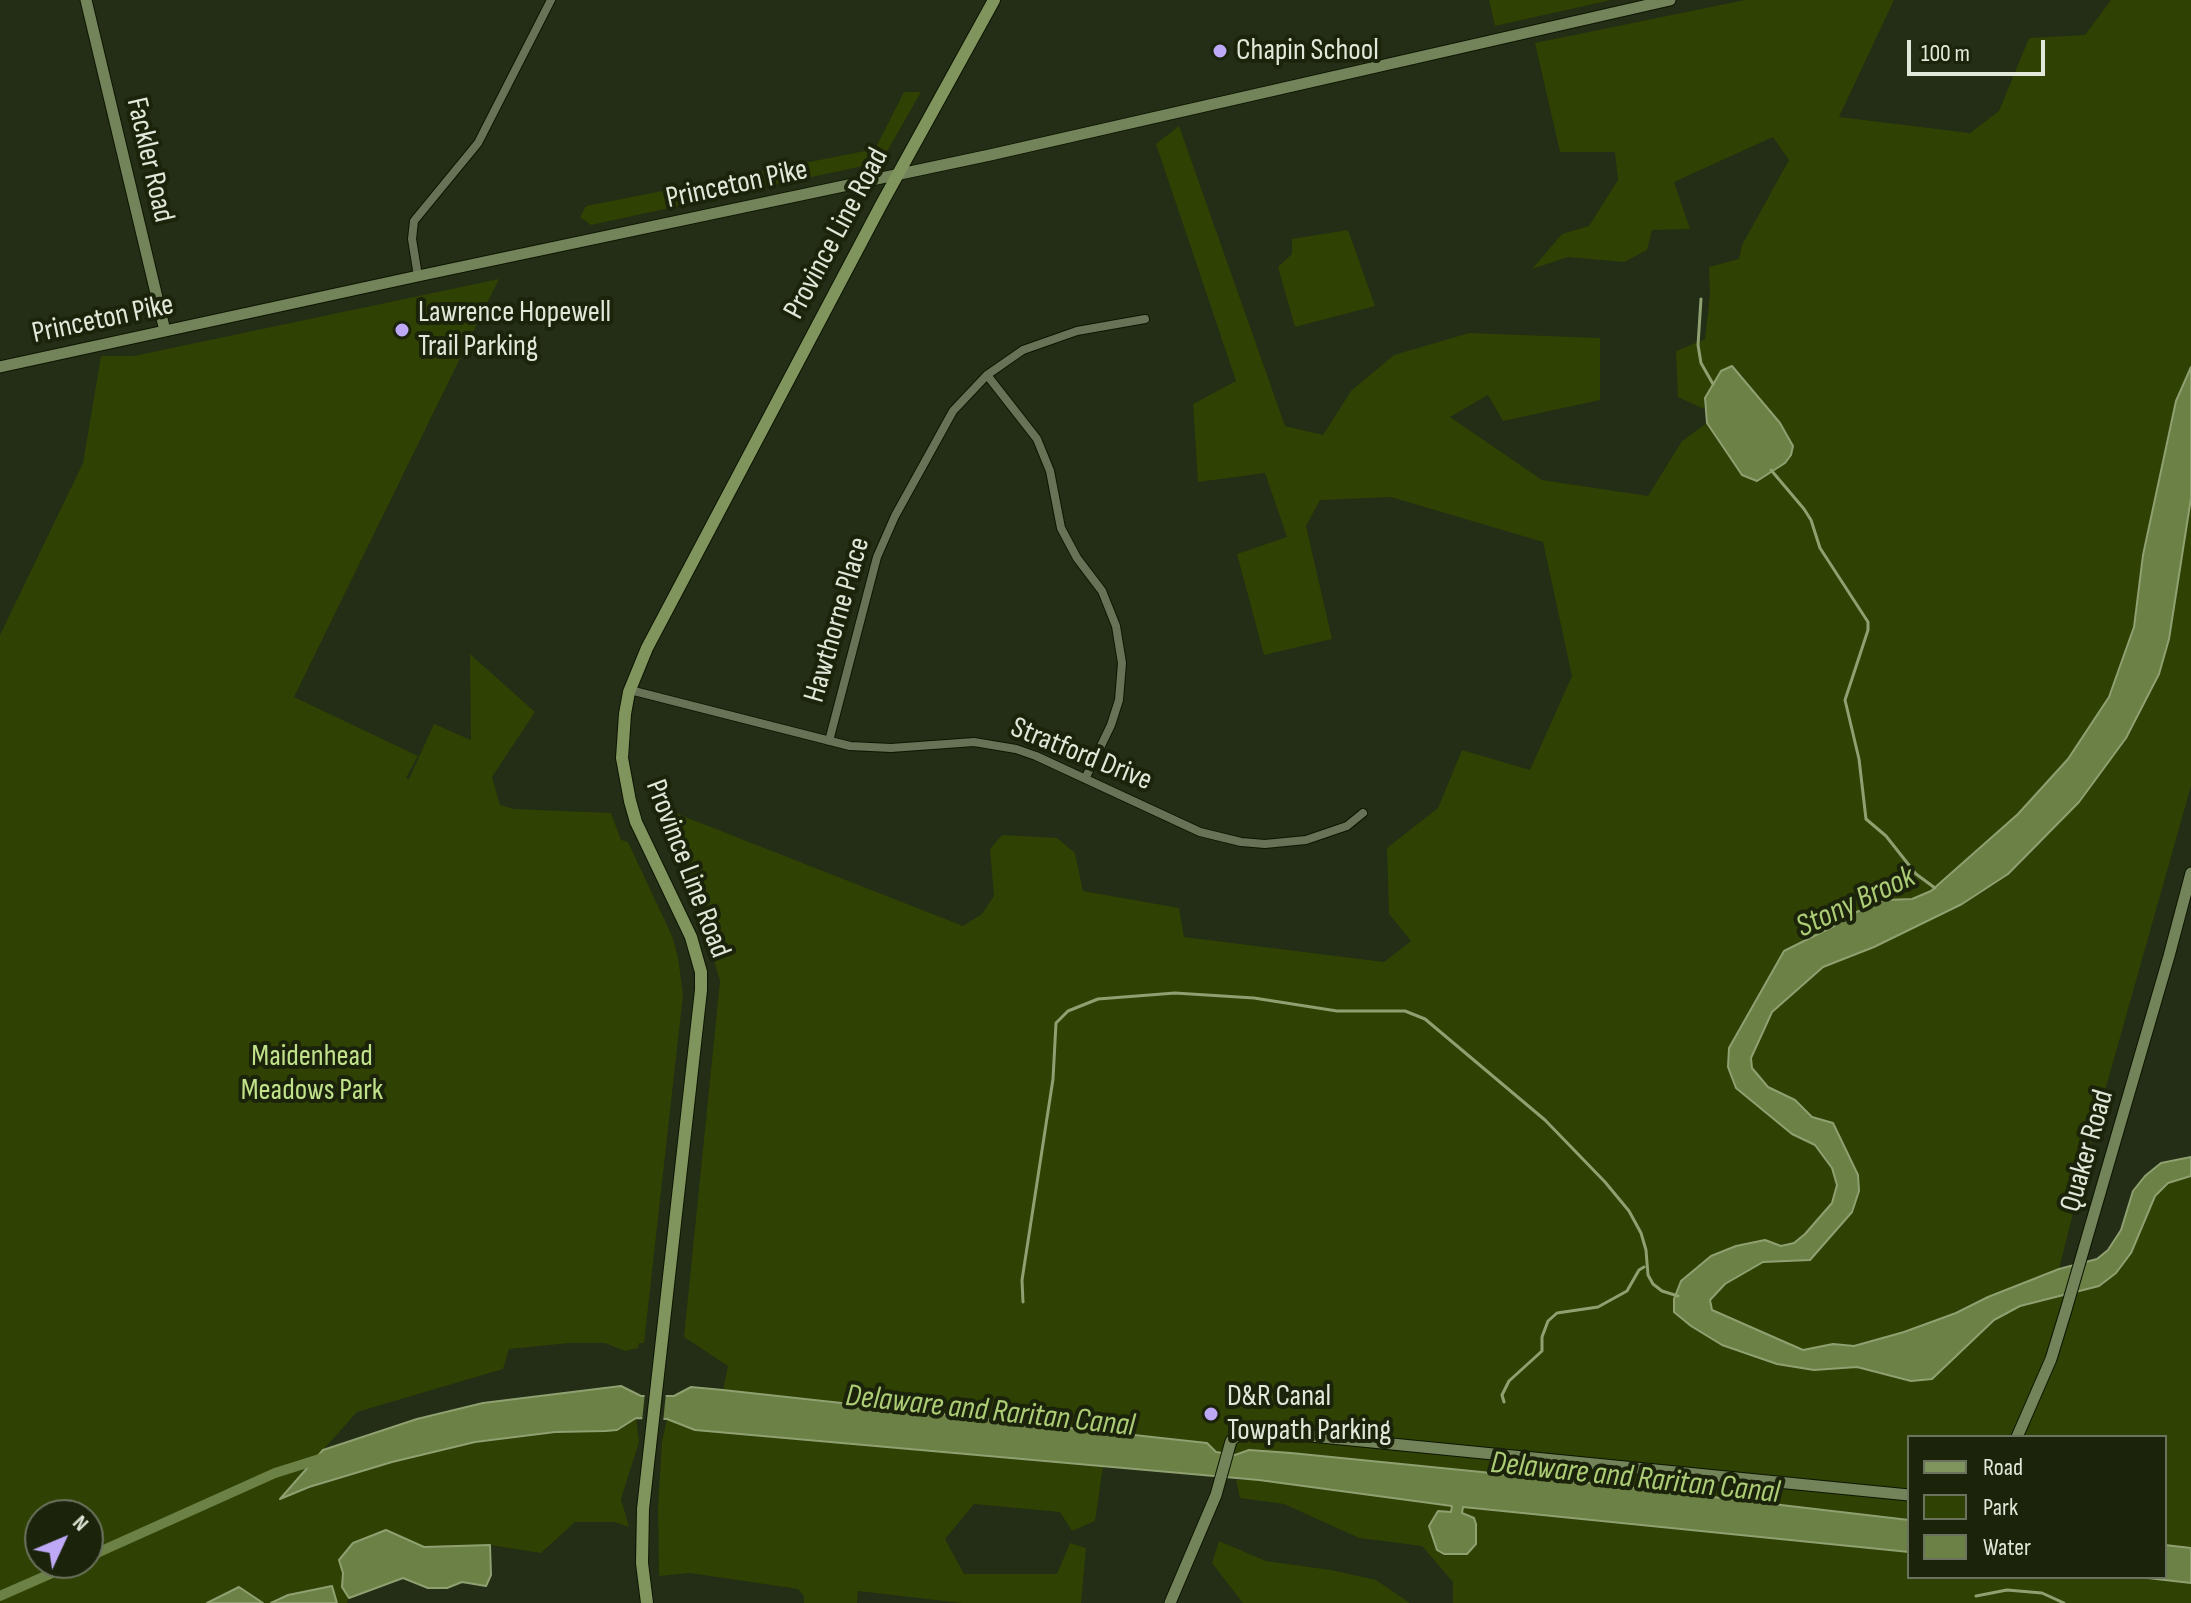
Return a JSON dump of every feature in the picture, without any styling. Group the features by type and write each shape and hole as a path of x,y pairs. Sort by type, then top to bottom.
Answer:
{"main road":[{"name":"Province Line Road","path":"647,1603 642,1533 701,972 691,937 636,822 630,801 622,736 630,690 647,648 994,0"}],"street":[{"name":"Fackler Road","path":"86,0 165,331"},
{"path":"418,276 412,239 414,221 478,143 551,0"},
{"name":"Princeton Pike","path":"0,367 898,175 1670,0"},
{"name":"Hawthorne Place","path":"829,741 869,581 887,533 943,427 965,396 1005,361 1039,343 1077,331 1145,319"},
{"path":"987,375 1037,439 1050,471 1061,528 1077,558 1102,591 1119,635 1122,663 1119,700 1111,725 1085,779"},
{"name":"Stratford Drive","path":"630,690 829,741 872,748 953,742 995,745 1036,756 1200,832 1241,842 1265,844 1306,840 1347,826 1363,813"},
{"name":"Quaker Road","path":"2018,1435 2051,1359 2191,873"},
{"path":"1170,1603 1221,1478 1228,1449 1241,1432 1269,1430 1907,1495"}],"green space":[{"path":"1489,0 1611,0 1495,26"},
{"path":"1745,0 1894,0 1839,117 1970,133 1999,111 2029,38 2085,35 2111,0 2191,0 2191,367 2176,401 2143,555 2134,627 2109,697 2068,759 2018,814 1931,891 1912,899 1884,900 1845,917 1836,925 1784,951 1729,1048 1792,1134 1815,1145 1833,1168 1837,1185 1832,1203 1794,1243 1781,1246 1765,1240 1681,1281 1674,1299 1674,1312 1722,1345 1777,1364 1814,1370 1857,1367 1911,1381 1944,1370 1951,1359 1994,1320 2020,1306 2099,1286 2116,1273 2131,1253 2155,1196 2168,1183 2191,1176 2191,1548 2167,1545 2167,1435 1907,1435 1907,1520 1602,1484 1291,1453 1249,1450 1236,1455 1216,1452 1207,1443 723,1390 728,1366 684,1337 720,981 670,811 963,926 982,914 994,896 990,849 1002,835 1057,838 1075,853 1083,891 1179,908 1184,937 1384,962 1411,941 1389,914 1387,848 1438,808 1462,750 1530,770 1572,676 1543,542 1391,497 1320,500 1306,526 1332,639 1264,655 1237,554 1287,537 1265,473 1198,482 1193,404 1236,381 1156,144 1179,126 1285,426 1323,435 1351,391 1394,355 1469,333 1600,338 1600,400 1503,421 1488,395 1450,417 1542,480 1648,496 1682,441 1707,423 1742,475 1757,481 1785,463 1742,375 1705,398 1704,409 1678,397 1676,351 1705,339 1710,295 1709,267 1739,259 1742,245 1789,160 1773,137 1674,182 1690,229 1652,230 1647,250 1624,262 1568,257 1532,269 1562,234 1589,226 1618,180 1615,152 1560,152 1535,43"},
{"path":"904,92 921,92 881,162 591,225 580,217 586,206 875,149"},
{"path":"1348,230 1375,306 1295,327 1278,267 1292,254 1292,239"},
{"name":"Maidenhead Meadows Park","path":"499,279 294,697 418,756 406,778 409,779 434,724 471,740 470,654 535,712 492,777 500,805 514,809 611,813 621,840 628,842 672,936 683,995 644,1343 625,1351 605,1343 509,1349 503,1369 357,1412 281,1497 392,1462 475,1442 555,1432 616,1430 636,1418 639,1442 621,1499 629,1527 615,1522 575,1522 541,1553 490,1545 424,1547 386,1530 343,1573 342,1587 349,1598 347,1603 0,1603 0,635 83,463 101,356 134,356"},
{"path":"2191,498 2191,786 2095,1126 2059,1269 1956,1313 1854,1346 1833,1344 1803,1350 1712,1310 1710,1300 1725,1284 1763,1262 1788,1261 1852,1213 1820,1118 1812,1117 1795,1100 1768,1087 1752,1068 1751,1058 1772,1012 1823,967 1874,947 1962,904 2008,874 2079,802 2126,738 2159,674 2169,639"},
{"path":"667,1419 695,1430 1103,1467 1095,1521 1072,1531 1060,1512 974,1504 945,1539 964,1574 1057,1574 1070,1543 1086,1548 1081,1603 962,1603 858,1591 857,1603 804,1603 804,1596 798,1589 690,1573 659,1576 658,1506 662,1442"},
{"path":"1236,1480 1259,1480 1452,1506 1451,1512 1476,1524 1474,1518 1462,1513 1462,1507 1907,1552 1907,1579 2156,1579 2191,1583 2191,1603 1453,1603 1453,1582 1422,1546 1359,1538 1284,1504 1240,1498"},
{"path":"1219,1541 1266,1561 1376,1580 1410,1603 1243,1603 1212,1563"}],"water":[{"path":"1732,366 1780,423 1793,446 1785,463 1757,481 1742,475 1707,423 1705,398 1721,371"},
{"name":"Stony Brook","path":"2191,367 2191,498 2169,639 2159,674 2126,738 2079,802 2008,874 1962,904 1874,947 1823,967 1772,1012 1751,1058 1752,1068 1768,1087 1795,1100 1812,1117 1833,1123 1858,1175 1859,1191 1852,1212 1810,1260 1763,1262 1725,1284 1710,1300 1712,1310 1803,1350 1833,1344 1854,1346 1904,1332 2059,1269 2097,1259 2108,1250 2121,1230 2133,1191 2145,1176 2161,1163 2191,1157 2191,1176 2168,1183 2155,1196 2131,1253 2116,1273 2099,1286 2020,1306 1994,1320 1932,1379 1911,1381 1857,1367 1814,1370 1777,1364 1722,1345 1674,1312 1674,1299 1681,1281 1711,1256 1736,1246 1765,1240 1781,1246 1794,1243 1832,1203 1837,1185 1832,1168 1815,1145 1792,1134 1736,1088 1728,1067 1729,1048 1784,951 1836,925 1845,917 1884,900 1912,899 1931,891 2018,814 2068,759 2109,697 2134,627 2143,555 2176,401"},
{"path":"621,1386 641,1396 674,1396 691,1387 723,1390 1207,1443 1216,1452 1235,1455 1249,1450 1291,1453 1602,1484 1907,1520 1907,1552 1463,1507 1462,1513 1474,1518 1476,1544 1467,1554 1444,1554 1437,1550 1429,1526 1438,1511 1451,1512 1452,1506 1259,1480 695,1430 667,1419 636,1418 617,1430 555,1432 475,1442 392,1462 280,1499 323,1450 417,1419 483,1403"},
{"path":"386,1530 424,1547 490,1545 491,1575 486,1586 462,1582 447,1588 428,1588 403,1578 349,1598 342,1587 343,1573 339,1560 353,1543"},
{"path":"2167,1545 2191,1548 2191,1583 2156,1579 2167,1579"},
{"path":"332,1586 337,1603 271,1603 288,1595"},
{"path":"239,1587 263,1603 207,1603"}],"pier":[{"path":"645,1392 666,1392 663,1423 642,1422"}],"waterway":[{"path":"1701,299 1698,345 1701,363 1713,384"},
{"path":"1771,470 1804,509 1820,548 1868,622 1845,700 1859,759 1866,819 1886,836 1916,874 1935,888"},
{"path":"1023,1302 1022,1280 1053,1079 1056,1023 1068,1011 1098,999 1175,993 1254,998 1337,1011 1405,1011 1425,1019 1545,1120 1605,1182 1629,1211 1641,1233 1648,1275 1653,1284 1662,1291 1678,1296"},
{"path":"1504,1402 1502,1395 1509,1381 1542,1351 1542,1337 1548,1321 1557,1313 1598,1307 1627,1291 1644,1267"},
{"name":"Delaware and Raritan Canal","path":"104,1550 275,1473 326,1457"},
{"name":"Delaware and Raritan Canal","path":"0,1596 39,1579"},
{"path":"1976,1596 2007,1590 2042,1593 2064,1603"}],"place":[{"name":"Chapin School","path":"1220,51"},
{"name":"Lawrence Hopewell Trail Parking","path":"402,330"},
{"name":"D&R Canal Towpath Parking","path":"1211,1414"}]}
